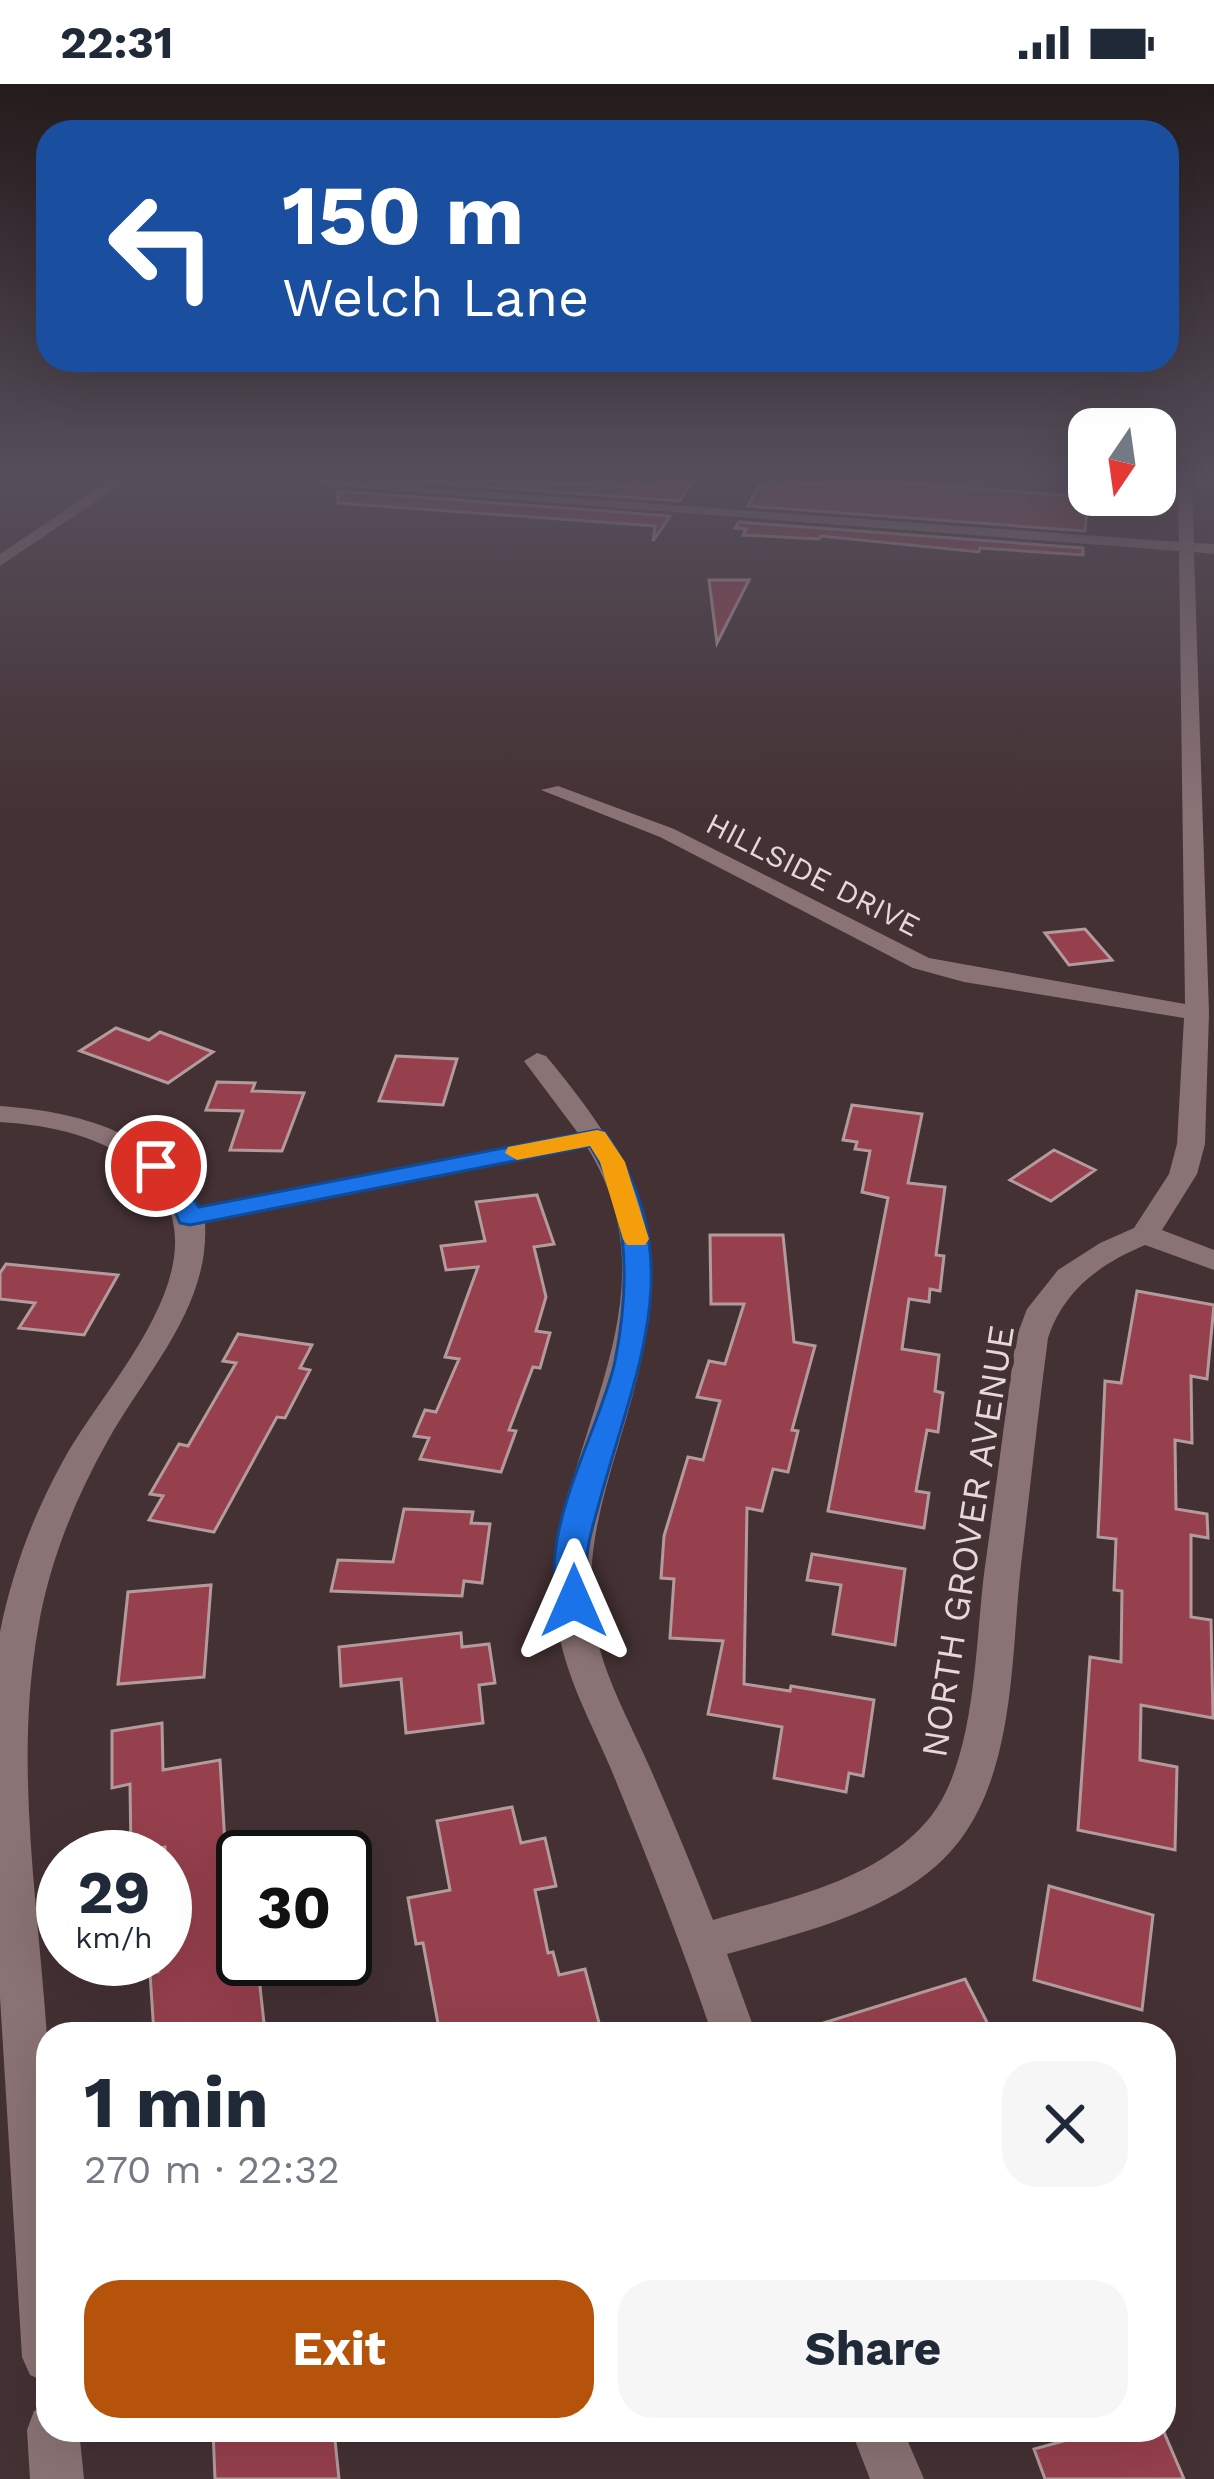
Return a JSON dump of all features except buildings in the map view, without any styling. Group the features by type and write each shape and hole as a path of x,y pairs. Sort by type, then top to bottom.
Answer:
{"street":[{"path":"1201,591 1203,918 1191,1144 1183,1174 1145,1234 1214,1261"},
{"name":"HILLSIDE DRIVE","path":"551,790 667,833 921,964 1197,1013"},
{"path":"537,1061 584,1113 613,1162 626,1197 640,1264 629,1363 580,1511 571,1555 581,1652 703,1942 730,2022"},
{"path":"0,1114 80,1127 128,1146 171,1181 190,1217 194,1246 189,1276 176,1307 70,1478 30,1584 10,1684 6,1773 36,2190"},
{"path":"190,1217 597,1137"},
{"name":"NORTH GROVER AVENUE","path":"703,1942 839,1900 899,1867 942,1833 970,1783 986,1701 1032,1338 1042,1309 1069,1277 1110,1249 1145,1234"},
{"path":"54,2442 57,2479"},
{"path":"882,2442 896,2479"}],"slow traffic":[{"path":"517,1153 597,1137 613,1162 636,1239"}],"route":[{"path":"156,1166 171,1181 190,1217 597,1137 613,1162 635,1233 640,1264 638,1312 629,1363 580,1511 571,1555 574,1601"}]}
